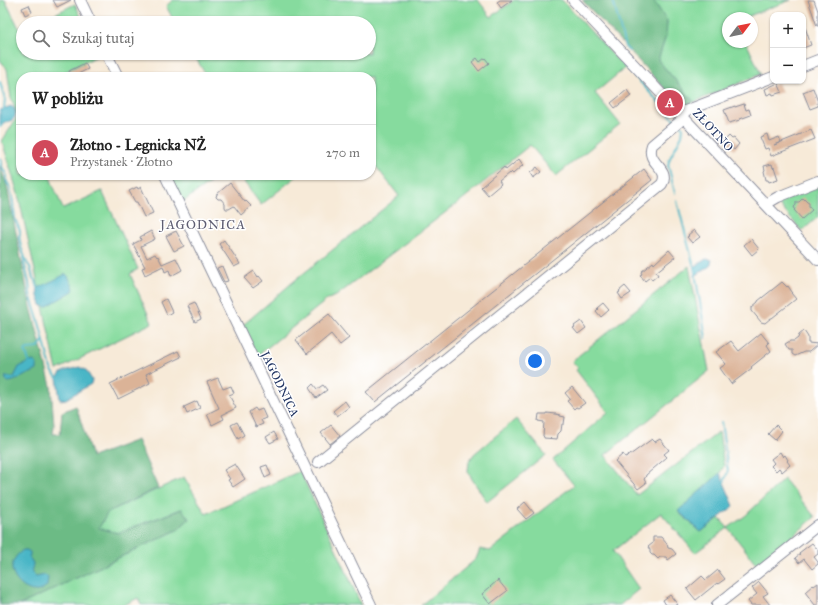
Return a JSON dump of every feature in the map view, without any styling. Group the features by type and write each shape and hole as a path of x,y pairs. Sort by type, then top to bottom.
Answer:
{"street":[{"path":"80,0 88,16"},
{"name":"ZŁOTNO","path":"573,0 680,119 766,204 818,260"},
{"path":"110,60 116,72"},
{"path":"806,65 818,60"},
{"path":"318,462 662,184 662,171 651,156 651,147 680,119 770,78"},
{"name":"JAGODNICA","path":"167,180 371,605"},
{"path":"766,204 778,197 818,181"},
{"path":"717,605 818,525"}],"green space":[{"path":"0,0 5,0 16,22 16,60 89,60 65,72 16,72 16,111 11,98 7,69 0,60"},
{"path":"173,0 478,0 491,17 514,0 562,0 625,68 595,93 620,124 556,176 530,145 463,199 336,296 328,299 257,356 243,325 293,282 399,196 376,166 376,72 204,72 197,60 376,60 376,16 171,16 166,6"},
{"path":"582,0 653,0 667,21 666,36 658,60 694,102 687,106 677,102"},
{"path":"653,0 791,0 758,12 722,12 722,48 749,48 761,74 694,102 658,60 666,36 667,21"},
{"path":"75,4 81,16 50,16"},
{"path":"16,119 16,180 51,180 63,209 102,191 138,269 130,274 152,323 57,370 18,194 2,141"},
{"path":"0,166 7,186 28,295 51,386 54,426 53,434 60,434 62,412 76,406 92,457 137,440 158,488 108,512 99,528 118,533 182,509 189,519 177,530 20,605 0,605"},
{"path":"172,180 214,180 181,203"},
{"path":"243,180 292,180 261,205"},
{"path":"818,187 818,217 802,231 778,204 780,201"},
{"path":"689,266 709,371 605,455 637,495 719,432 724,466 720,473 678,512 701,532 719,518 728,528 695,553 661,513 613,551 639,589 620,605 421,605 476,559 480,549 490,551 574,485 553,460 608,412 576,370 578,368 572,361"},
{"path":"516,419 546,455 487,502 468,471 469,461 474,454"},
{"path":"300,471 361,605 141,605 138,598 124,605 20,605 177,530 189,519 181,509 118,533 98,529 108,512 184,477 206,514"},
{"path":"784,479 815,517 758,566 728,528 745,516"}],"water":[{"path":"11,106 15,111 15,117 2,125 0,124 0,110"},
{"path":"706,259 712,260 710,266 695,276 694,267"},
{"path":"66,274 74,289 73,291 46,307 41,305 37,290 38,288"},
{"path":"34,361 37,364 37,370 14,381 7,382 5,377 14,377 19,367"},
{"path":"79,367 86,370 92,380 91,384 66,399 60,400 57,378 64,371"},
{"path":"720,473 734,506 701,532 678,511"},
{"path":"23,550 30,552 29,557 33,563 32,572 34,575 36,577 45,575 48,577 47,586 40,590 35,591 26,588 21,585 15,577 12,567 13,562 17,555"}],"building":[{"path":"53,0 71,0 57,7"},
{"path":"500,0 512,0 501,8 497,2"},
{"path":"808,0 814,0 818,11 818,26 817,26"},
{"path":"29,5 32,12 25,15 22,8"},
{"path":"806,30 811,45 806,47"},
{"path":"477,58 480,62 485,58 489,63 479,71 472,62"},
{"path":"85,63 88,69 82,72 69,71"},
{"path":"778,84 782,92 767,95 765,89"},
{"path":"813,88 818,106 810,109 803,92"},
{"path":"627,90 631,96 615,108 611,103"},
{"path":"744,104 746,110 749,109 751,115 729,123 724,110"},
{"path":"811,130 815,139 771,156 768,148 765,149 760,137 767,134 769,141 779,137 781,142 774,145"},
{"path":"729,136 732,139 734,138 739,144 734,150 725,140"},
{"path":"519,159 523,165 513,174 511,172 509,173 499,181 501,184 488,195 481,187 504,167 506,170"},
{"path":"772,164 778,179 769,182 766,180 764,166"},
{"path":"537,167 541,172 533,178 530,173"},
{"path":"644,169 652,180 375,402 366,392"},
{"path":"230,183 245,202 246,201 251,206 241,215 234,206 226,209 225,204 221,199 216,197 217,194"},
{"path":"137,187 138,189 141,187 153,213 144,217 137,202 135,202 129,191"},
{"path":"803,198 809,203 812,210 802,219 794,210 794,207 796,202 799,202"},
{"path":"694,230 700,237 692,243 687,237"},
{"path":"151,231 155,239 141,246 147,258 155,254 157,257 158,256 162,264 176,258 182,270 171,276 169,270 165,272 163,266 145,275 142,268 145,267 133,244 141,240 140,237"},
{"path":"176,231 184,246 174,251 166,236"},
{"path":"751,239 759,249 752,255 744,245"},
{"path":"224,240 240,264 234,267 219,244"},
{"path":"669,250 675,257 656,272 658,275 652,280 650,277 645,281 640,275 642,274 641,272 653,262 654,264"},
{"path":"222,266 228,281 224,282 217,268"},
{"path":"254,271 263,281 253,288 244,278"},
{"path":"782,282 787,287 788,286 796,299 765,323 761,322 752,311 752,307"},
{"path":"625,286 631,293 622,299 618,293"},
{"path":"166,299 172,312 167,315 161,302"},
{"path":"194,303 201,319 195,322 187,306"},
{"path":"603,303 609,310 601,317 596,311 598,309 597,308"},
{"path":"329,314 349,338 340,345 331,334 307,354 296,340"},
{"path":"581,321 586,328 578,334 573,328"},
{"path":"804,331 808,337 808,343 818,344 809,352 804,352 795,356 792,354 792,350 789,350 785,344 790,341 794,341"},
{"path":"761,333 769,343 767,345 771,351 731,384 720,368 726,364 716,352 731,341 739,351"},
{"path":"178,351 181,357 146,374 150,383 118,399 110,384"},
{"path":"218,378 223,389 231,386 234,393 229,395 236,408 222,415 224,419 212,425 207,414 219,408 207,382"},
{"path":"313,384 317,389 323,385 327,390 316,398 309,388"},
{"path":"572,387 585,403 574,409 567,401 570,399 565,393"},
{"path":"197,401 200,408 187,414 184,407"},
{"path":"345,401 349,407 337,416 333,411"},
{"path":"255,408 257,411 262,409 266,418 261,420 263,424 256,427 249,412"},
{"path":"547,413 565,417 564,424 562,424 561,431 558,434 557,439 544,438 543,436 544,422 538,421 539,414"},
{"path":"237,422 244,435 238,439 231,425"},
{"path":"331,425 340,436 330,444 321,433"},
{"path":"776,425 782,431 775,440 768,434"},
{"path":"274,432 278,439 270,443 266,437"},
{"path":"652,439 655,442 660,439 669,450 664,454 667,457 646,475 644,479 646,483 638,489 615,461 623,454 625,457 630,455"},
{"path":"780,452 783,457 785,455 790,465 782,472 779,468 776,471 771,466 774,463 771,459"},
{"path":"235,464 245,479 233,487 224,470"},
{"path":"267,465 271,475 265,478 261,467"},
{"path":"525,502 534,513 526,519 517,509"},
{"path":"653,537 661,537 667,544 668,548 672,549 676,554 668,560 666,557 660,557 658,559 652,555 648,547 653,543"},
{"path":"812,543 818,550 818,554 814,557 818,564 812,569 804,559 799,563 795,558"},
{"path":"718,570 725,579 718,584 717,583 696,600 687,589 702,576 706,580"},
{"path":"498,580 507,591 490,604 482,594"},
{"path":"759,582 768,593 763,596 770,605 751,605 748,601 757,594 752,588"},
{"path":"818,583 818,605 815,605 805,592 813,585 814,586"},
{"path":"670,595 678,605 666,605 663,600"}],"waterway":[{"path":"613,0 625,47 629,51"},
{"path":"621,61 676,121"},
{"path":"0,82 5,100 4,109"},
{"path":"675,193 668,165 682,135 683,128 681,125"},
{"path":"0,158 2,160 1,165 6,174 7,182 12,195 15,219 20,231 19,236 21,247 38,288"},
{"path":"677,201 694,267 706,338"},
{"path":"24,258 30,294 51,369 57,378"},
{"path":"29,362 25,351 27,349 38,348 43,341"},
{"path":"721,422 728,471 724,482"}],"place":[{"name":"Złotno - Legnicka NŻ","path":"670,103"}],"district":[{"name":"JAGODNICA","path":"203,225"}]}
